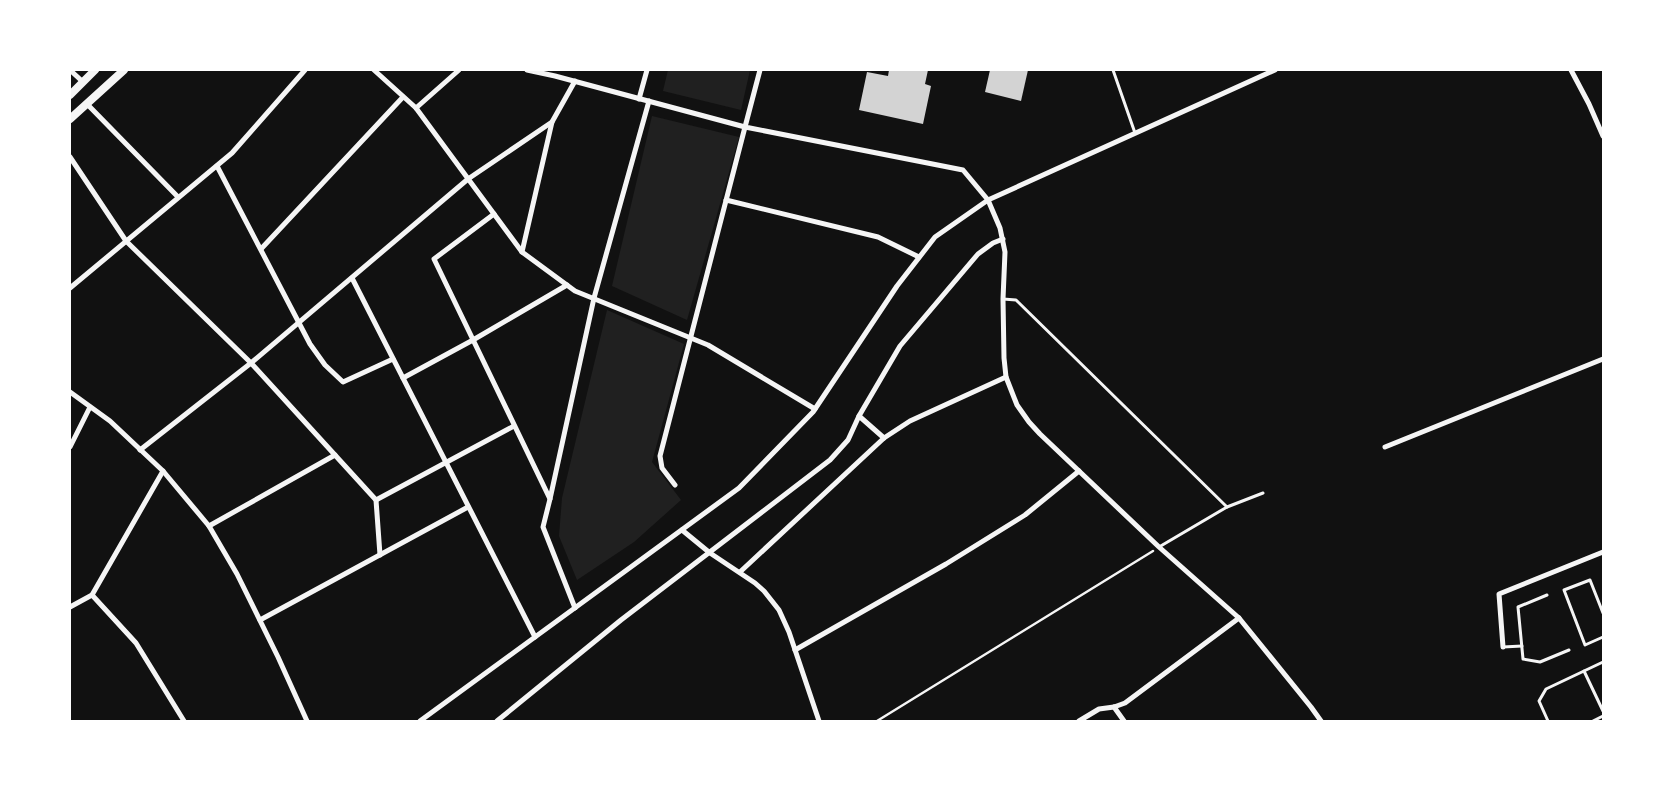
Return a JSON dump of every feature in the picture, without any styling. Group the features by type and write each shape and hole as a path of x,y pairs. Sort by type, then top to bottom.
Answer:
{"street":[{"path":"70,70 83,82"},
{"path":"70,94 95,70"},
{"path":"70,119 124,70"},
{"path":"70,288 232,153 305,70"},
{"path":"374,70 416,108 522,252 575,291 708,345 815,409"},
{"path":"416,108 459,70"},
{"path":"526,70 745,127 963,170 988,200 1003,239 1005,264 1003,299 1004,358 1006,376 1018,406 1029,422 1079,471 1159,547 1239,618 1321,721"},
{"path":"639,98 647,70"},
{"path":"674,485 662,468 660,456 760,70"},
{"path":"420,721 739,488 815,409 897,286 935,237 988,200 1276,70"},
{"path":"1571,70 1603,136"},
{"path":"522,252 552,122 574,81"},
{"path":"260,249 403,97"},
{"path":"576,608 543,527 594,298 649,101"},
{"path":"87,104 178,197"},
{"path":"140,450 251,363 468,179 552,122"},
{"path":"70,157 126,241 251,363 376,500 380,555"},
{"path":"217,166 310,344 320,358 343,382 393,359"},
{"path":"726,200 878,237 919,257"},
{"path":"494,214 434,259 550,499"},
{"path":"497,721 502,719 621,620 830,460 848,440 859,416 900,346 978,254 993,243 1003,239"},
{"path":"352,278 535,637"},
{"path":"403,378 567,285"},
{"path":"1385,447 1603,359"},
{"path":"740,572 884,438 910,422 1006,376"},
{"path":"70,392 110,422 163,471 209,526 237,574 307,721"},
{"path":"70,447 90,407"},
{"path":"859,416 884,438"},
{"path":"376,500 514,426"},
{"path":"209,526 335,455"},
{"path":"70,607 92,595 163,471"},
{"path":"795,650 946,564 1025,515 1079,471"},
{"path":"260,620 468,507"},
{"path":"682,530 710,553 740,572 764,591 776,605 785,621 820,721"},
{"path":"1503,647 1499,594 1603,552"},
{"path":"92,595 136,643 184,721"},
{"path":"1079,721 1099,709 1125,703 1239,618"},
{"path":"1114,707 1124,721"}],"lane":[{"path":"1113,70 1135,134"},
{"path":"1003,299 1016,300 1227,508"},
{"path":"1159,547 1227,508 1263,493"},
{"path":"1603,613 1590,580 1564,590 1585,645 1603,637"},
{"path":"1547,595 1518,606 1523,659 1540,662 1569,650"},
{"path":"1503,647 1522,646"},
{"path":"1548,721 1539,701 1546,689 1603,662"},
{"path":"1584,671 1603,711"},
{"path":"1593,721 1603,716"}],"path":[{"path":"876,721 1159,547"}],"shaded area":[{"path":"668,70 750,70 741,110 663,91"},
{"path":"652,116 739,137 687,320 612,286"},
{"path":"607,310 684,344 652,462 681,500 634,542 577,580 559,536 562,498"}],"building":[{"path":"889,70 928,70 925,84 931,86 923,124 859,110 867,72 888,76"},
{"path":"990,70 1028,70 1021,101 985,92"}]}
